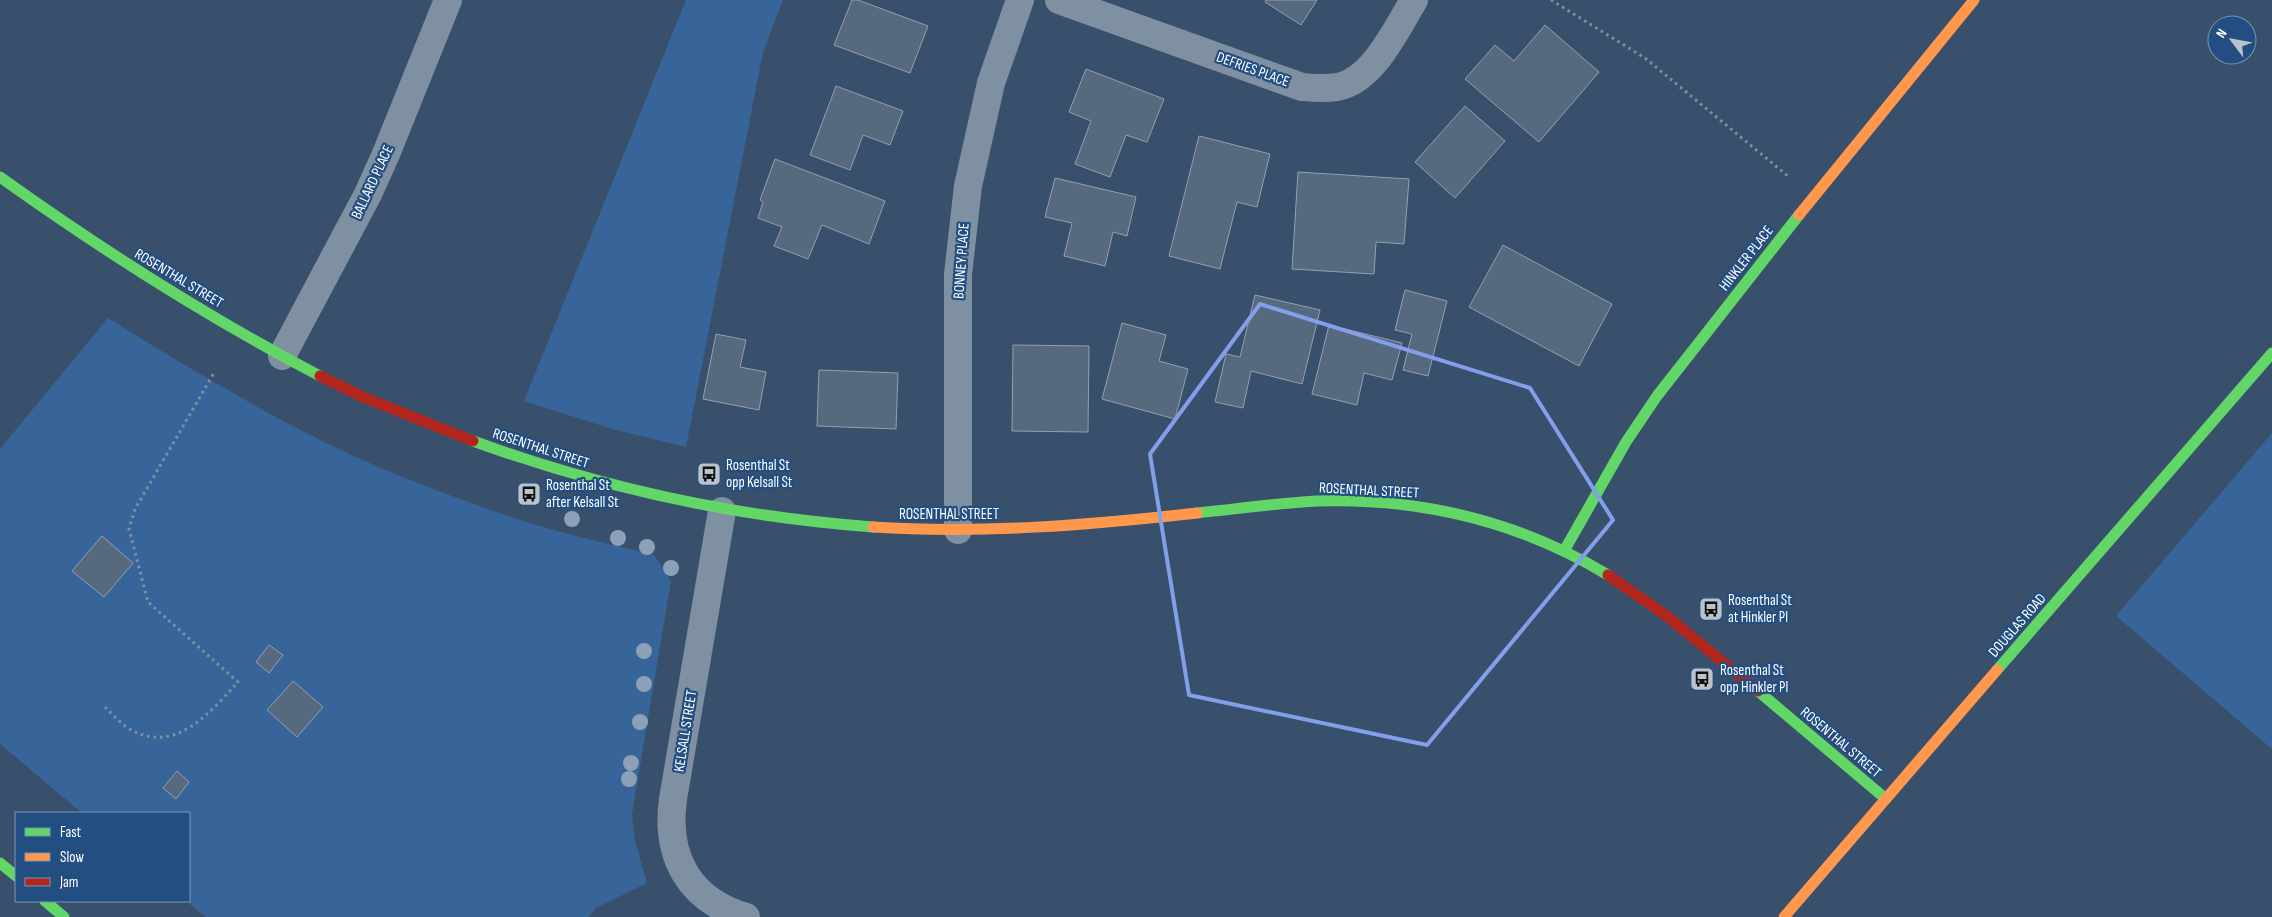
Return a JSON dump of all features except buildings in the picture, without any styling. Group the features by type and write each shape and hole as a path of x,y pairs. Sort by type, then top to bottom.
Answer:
{"street":[{"name":"BALLARD PLACE","path":"282,356 368,194 448,0"},
{"name":"BONNEY PLACE","path":"958,530 958,274 968,186 991,83 1020,0"},
{"name":"DEFRIES PLACE","path":"1059,0 1302,87 1319,89 1338,87 1353,81 1368,69 1380,56 1414,0"},
{"name":"HINKLER PLACE","path":"1564,550 1640,421 1813,197 1974,0"},
{"name":"ROSENTHAL STREET","path":"0,177 72,230 117,258 282,356 359,395 487,447 607,484 722,511 881,528 958,530 1054,526 1285,503 1337,500 1384,503 1443,511 1527,534 1564,550 1620,582 1668,614 1886,799"},
{"name":"DOUGLAS ROAD","path":"1784,917 2272,352"},
{"name":"KELSALL STREET","path":"722,511 673,799 671,833 676,854 684,874 697,890 713,904 746,917"},
{"path":"0,863 15,875"},
{"path":"46,902 64,917"}],"path":[{"path":"1551,0 1645,58 1813,197"},
{"path":"105,708 134,732 145,736 170,736 194,726 204,719 238,682 148,602 129,529 135,509 215,371"}],"highlighted area":[{"path":"1260,304 1530,388 1613,520 1427,745 1189,695 1150,454"}],"shaded area":[{"path":"686,0 783,0 763,52 686,447 612,429 524,401"},
{"path":"108,318 189,368 300,430 394,474 526,522 654,555 671,581 632,814 635,841 647,883 596,908 589,917 206,917 187,902 190,902 190,812 81,812 0,744 0,449"},
{"path":"2272,433 2272,749 2116,616"}],"traffic: fast":[{"path":"0,177 77,231 197,307 320,376"},
{"path":"1564,551 1626,442 1657,396 1799,215"},
{"path":"1997,670 2272,353"},
{"path":"473,441 571,473 670,498 771,516 873,527"},
{"path":"1197,513 1318,501 1356,501 1432,509 1469,517 1540,541 1574,556 1608,575"},
{"path":"1758,691 1886,799"},
{"path":"0,863 15,875"},
{"path":"46,902 64,917"}],"traffic: slow":[{"path":"1799,215 1974,0"},
{"path":"873,527 995,529 1116,521 1197,513"},
{"path":"1784,917 1997,670"}],"traffic: jam":[{"path":"320,376 363,397 473,441"},
{"path":"1608,575 1668,617 1758,691"}],"place":[{"name":"Rosenthal St opp Kelsall St","path":"709,474"},
{"name":"Rosenthal St after Kelsall St","path":"529,494"},
{"name":"Rosenthal St at Hinkler Pl","path":"1711,609"},
{"name":"Rosenthal St opp Hinkler Pl","path":"1702,679"}]}
